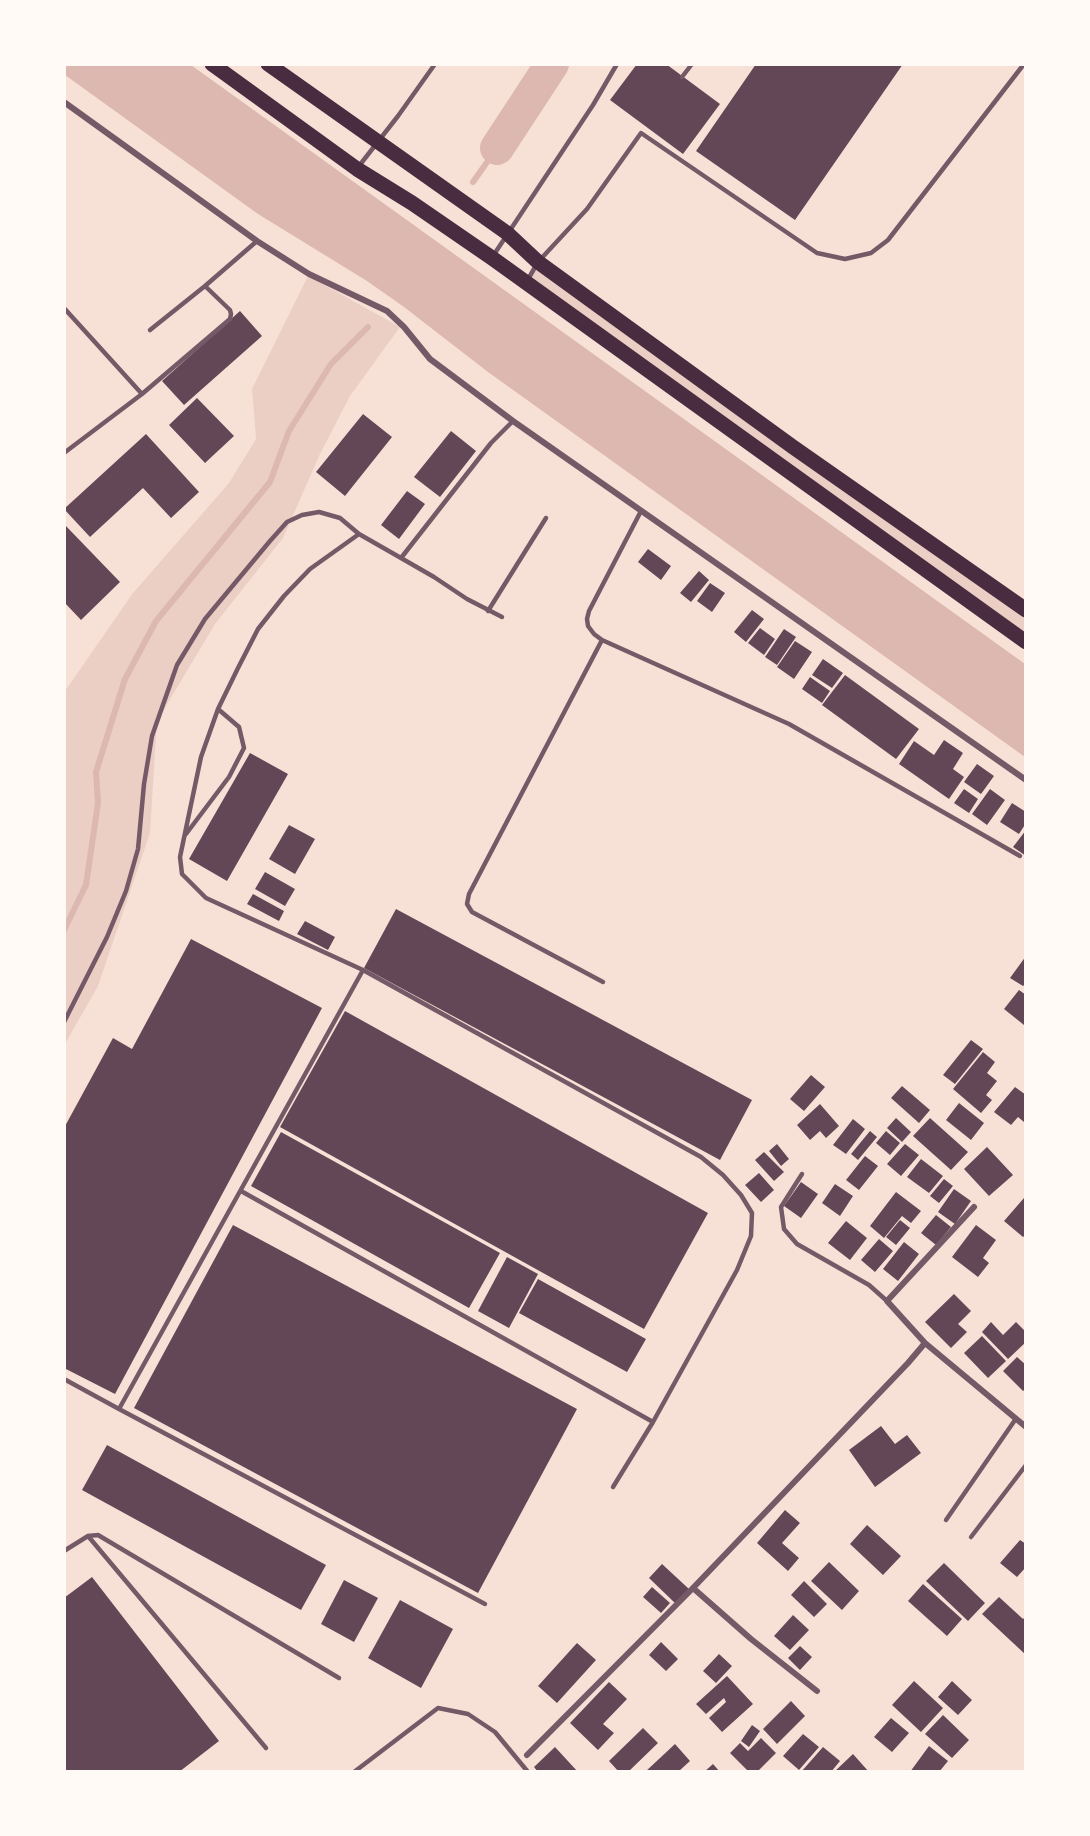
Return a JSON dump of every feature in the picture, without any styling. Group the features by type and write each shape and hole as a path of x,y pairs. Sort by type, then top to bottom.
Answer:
{"main road":[{"path":"212,64 357,169 412,203 492,258 1026,642"},
{"path":"268,64 507,233 538,262 793,447 1026,610"},
{"path":"783,469 793,447"}],"street":[{"path":"64,102 257,241 309,274 387,311 404,327 430,359 513,421 1026,780"},
{"path":"974,1207 887,1301 925,1343 1026,1427"},
{"path":"527,1755 693,1588 925,1343"},
{"path":"693,1588 751,1639 817,1690"}],"lane":[{"path":"357,169 435,64"},
{"path":"492,258 593,105 617,64"},
{"path":"682,77 692,64"},
{"path":"641,133 817,253 844,260 872,253 888,240 1024,64"},
{"path":"526,283 538,262 587,209 646,127"},
{"path":"150,330 257,241"},
{"path":"64,453 142,394 230,319 230,310 205,285"},
{"path":"64,308 142,394"},
{"path":"401,558 491,442 513,421"},
{"path":"641,511 589,611 588,626 594,634 602,640 789,724 1020,856"},
{"path":"64,1022 107,937 126,891 138,849 144,784 152,736 177,665 205,619 249,564 287,522 302,515 319,512 340,518 359,534 488,611 502,617"},
{"path":"488,611 546,518"},
{"path":"359,534 310,569 284,596 258,629 218,709 201,757 180,857 182,874 206,898 363,970 701,1156 741,1195 752,1213 751,1236 737,1270 653,1422 613,1487"},
{"path":"602,640 469,894 467,904 472,912 603,982"},
{"path":"185,836 229,777 244,748 240,727 218,709"},
{"path":"119,1409 363,970"},
{"path":"802,1174 781,1208 784,1229 797,1245 868,1285 887,1301"},
{"path":"241,1191 653,1422"},
{"path":"64,1379 485,1604"},
{"path":"946,1520 1015,1420"},
{"path":"971,1537 1026,1465"},
{"path":"64,1551 88,1536 98,1535 339,1678"},
{"path":"88,1536 266,1748"},
{"path":"354,1772 438,1708 468,1714 495,1732 528,1772"}],"shaded area":[{"path":"65,64 191,65 1025,664 1025,757 488,372 404,307 367,281 258,214 65,75"},
{"path":"538,262 1025,610 1025,642 526,283"},
{"path":"308,276 400,327 350,396 320,454 283,538 215,624 157,721 150,833 98,986 65,1044 65,691 133,593 229,483 256,439 252,389"}],"building":[{"path":"637,64 666,64 720,104 683,154 610,100"},
{"path":"756,64 903,64 795,220 696,151"},
{"path":"240,311 262,336 184,405 162,381"},
{"path":"197,398 234,436 205,463 169,425"},
{"path":"363,414 392,437 345,496 316,472"},
{"path":"451,431 476,451 440,497 414,477"},
{"path":"146,434 199,492 171,518 143,488 90,537 64,509"},
{"path":"407,491 425,504 399,539 381,525"},
{"path":"64,524 120,582 81,620 64,602"},
{"path":"648,549 671,566 661,580 638,562"},
{"path":"699,571 709,580 691,602 680,593"},
{"path":"710,583 725,593 712,612 697,601"},
{"path":"752,610 764,619 746,642 734,632"},
{"path":"760,628 775,639 764,655 748,643"},
{"path":"784,629 796,637 777,665 765,657"},
{"path":"795,641 812,652 794,679 777,667"},
{"path":"823,659 843,673 832,688 812,675"},
{"path":"845,675 919,729 896,759 822,705"},
{"path":"810,677 830,691 822,703 802,689"},
{"path":"944,740 963,753 953,769 964,777 949,799 899,764 914,741 934,755"},
{"path":"250,753 288,774 227,881 189,859"},
{"path":"977,764 994,776 981,794 964,782"},
{"path":"964,789 978,799 969,813 954,803"},
{"path":"990,789 1005,800 987,825 972,814"},
{"path":"1012,803 1026,812 1026,823 1019,834 1000,822"},
{"path":"289,825 315,839 295,874 269,859"},
{"path":"1026,830 1026,856 1013,847"},
{"path":"265,872 295,889 285,906 255,889"},
{"path":"253,894 284,911 279,921 247,904"},
{"path":"396,909 752,1100 720,1160 364,968"},
{"path":"305,921 335,937 328,950 297,934"},
{"path":"191,939 322,1008 115,1394 64,1368 64,1128 113,1038 132,1049"},
{"path":"1026,956 1026,983 1023,986 1010,978"},
{"path":"1019,990 1026,995 1026,1023 1024,1025 1004,1009"},
{"path":"345,1011 708,1213 644,1329 280,1127"},
{"path":"971,1040 983,1049 955,1084 943,1075"},
{"path":"983,1052 995,1062 987,1073 997,1081 986,1095 992,1100 981,1113 953,1089"},
{"path":"811,1075 825,1087 804,1111 790,1099"},
{"path":"902,1086 930,1110 919,1123 891,1098"},
{"path":"1015,1087 1026,1095 1026,1120 1024,1122 1018,1117 1011,1125 994,1112"},
{"path":"959,1103 984,1123 971,1140 946,1120"},
{"path":"820,1104 839,1126 826,1138 820,1131 810,1140 797,1125"},
{"path":"896,1118 911,1132 902,1142 887,1128"},
{"path":"930,1118 968,1152 951,1170 913,1136"},
{"path":"853,1119 865,1129 846,1154 833,1145"},
{"path":"870,1131 877,1137 858,1160 851,1154"},
{"path":"886,1131 900,1143 890,1155 876,1143"},
{"path":"281,1132 500,1253 469,1308 251,1186"},
{"path":"777,1144 789,1159 781,1166 769,1151"},
{"path":"905,1144 919,1155 901,1176 887,1164"},
{"path":"987,1147 1013,1175 989,1196 964,1169"},
{"path":"764,1152 784,1172 774,1181 755,1160"},
{"path":"865,1156 878,1166 859,1190 846,1180"},
{"path":"921,1159 943,1176 929,1193 907,1177"},
{"path":"759,1173 774,1190 761,1202 745,1185"},
{"path":"944,1179 953,1186 939,1203 930,1196"},
{"path":"801,1182 818,1194 801,1218 784,1206"},
{"path":"835,1184 853,1196 840,1216 822,1203"},
{"path":"954,1189 971,1201 955,1224 938,1212"},
{"path":"896,1192 921,1211 911,1223 902,1216 884,1238 870,1226"},
{"path":"1024,1198 1026,1200 1026,1234 1023,1237 1004,1221"},
{"path":"936,1215 951,1227 936,1245 921,1233"},
{"path":"900,1220 910,1228 896,1245 886,1237"},
{"path":"846,1221 867,1238 850,1260 828,1243"},
{"path":"233,1225 577,1409 478,1593 134,1408"},
{"path":"976,1225 996,1240 983,1258 989,1263 978,1277 952,1257"},
{"path":"879,1239 893,1251 875,1272 861,1260"},
{"path":"904,1242 919,1254 898,1281 883,1269"},
{"path":"507,1257 538,1274 509,1328 478,1311"},
{"path":"538,1279 646,1339 627,1372 519,1313"},
{"path":"954,1294 971,1311 958,1324 967,1332 951,1348 925,1322"},
{"path":"991,1322 1003,1335 1016,1322 1026,1332 1026,1342 1008,1359 982,1332"},
{"path":"982,1336 1006,1361 988,1378 964,1353"},
{"path":"1017,1357 1026,1365 1026,1389 1023,1391 1003,1371"},
{"path":"881,1426 895,1444 907,1435 921,1453 875,1487 849,1450"},
{"path":"107,1445 326,1565 301,1610 82,1490"},
{"path":"785,1510 800,1523 782,1543 799,1558 788,1571 757,1543"},
{"path":"867,1525 901,1556 883,1575 850,1544"},
{"path":"1020,1540 1026,1544 1026,1567 1017,1577 1000,1563"},
{"path":"829,1562 859,1591 842,1610 811,1581"},
{"path":"944,1563 985,1603 968,1621 926,1581"},
{"path":"662,1564 689,1589 675,1603 649,1578"},
{"path":"92,1577 219,1741 179,1772 64,1772 64,1598"},
{"path":"344,1580 378,1598 354,1642 321,1624"},
{"path":"804,1581 827,1604 814,1617 791,1595"},
{"path":"923,1584 962,1619 947,1636 908,1601"},
{"path":"652,1587 670,1603 661,1613 643,1597"},
{"path":"999,1597 1023,1619 1026,1616 1026,1655 982,1614"},
{"path":"400,1600 453,1629 421,1688 368,1658"},
{"path":"793,1615 809,1630 790,1650 774,1636"},
{"path":"661,1642 678,1659 666,1671 649,1655"},
{"path":"577,1643 596,1660 557,1703 538,1686"},
{"path":"800,1646 812,1657 800,1670 788,1658"},
{"path":"719,1654 732,1666 716,1683 703,1671"},
{"path":"727,1676 753,1704 722,1732 709,1718 726,1702 724,1698 706,1714 696,1704"},
{"path":"914,1681 943,1708 921,1732 892,1705"},
{"path":"952,1681 972,1700 958,1715 938,1697"},
{"path":"609,1682 627,1699 603,1724 614,1733 598,1750 570,1723"},
{"path":"791,1701 805,1716 777,1744 763,1729"},
{"path":"943,1715 969,1740 952,1758 925,1734"},
{"path":"891,1718 909,1733 892,1752 874,1737"},
{"path":"752,1725 760,1731 749,1747 741,1741"},
{"path":"643,1728 658,1743 628,1772 619,1772 609,1761"},
{"path":"803,1734 819,1747 799,1770 783,1756"},
{"path":"761,1738 776,1753 757,1772 749,1772 730,1753 740,1743 748,1751"},
{"path":"675,1744 690,1761 678,1772 645,1772"},
{"path":"929,1746 948,1761 939,1772 910,1772"},
{"path":"555,1747 578,1772 538,1772 534,1767"},
{"path":"823,1747 840,1761 831,1772 801,1772"},
{"path":"853,1754 869,1772 834,1772"},
{"path":"713,1764 720,1772 704,1772"}],"waterway":[{"path":"497,148 552,64"},
{"path":"473,182 497,148"},
{"path":"64,930 86,885 98,803 96,772 125,679 156,621 270,482 289,431 331,364 368,327"}]}
